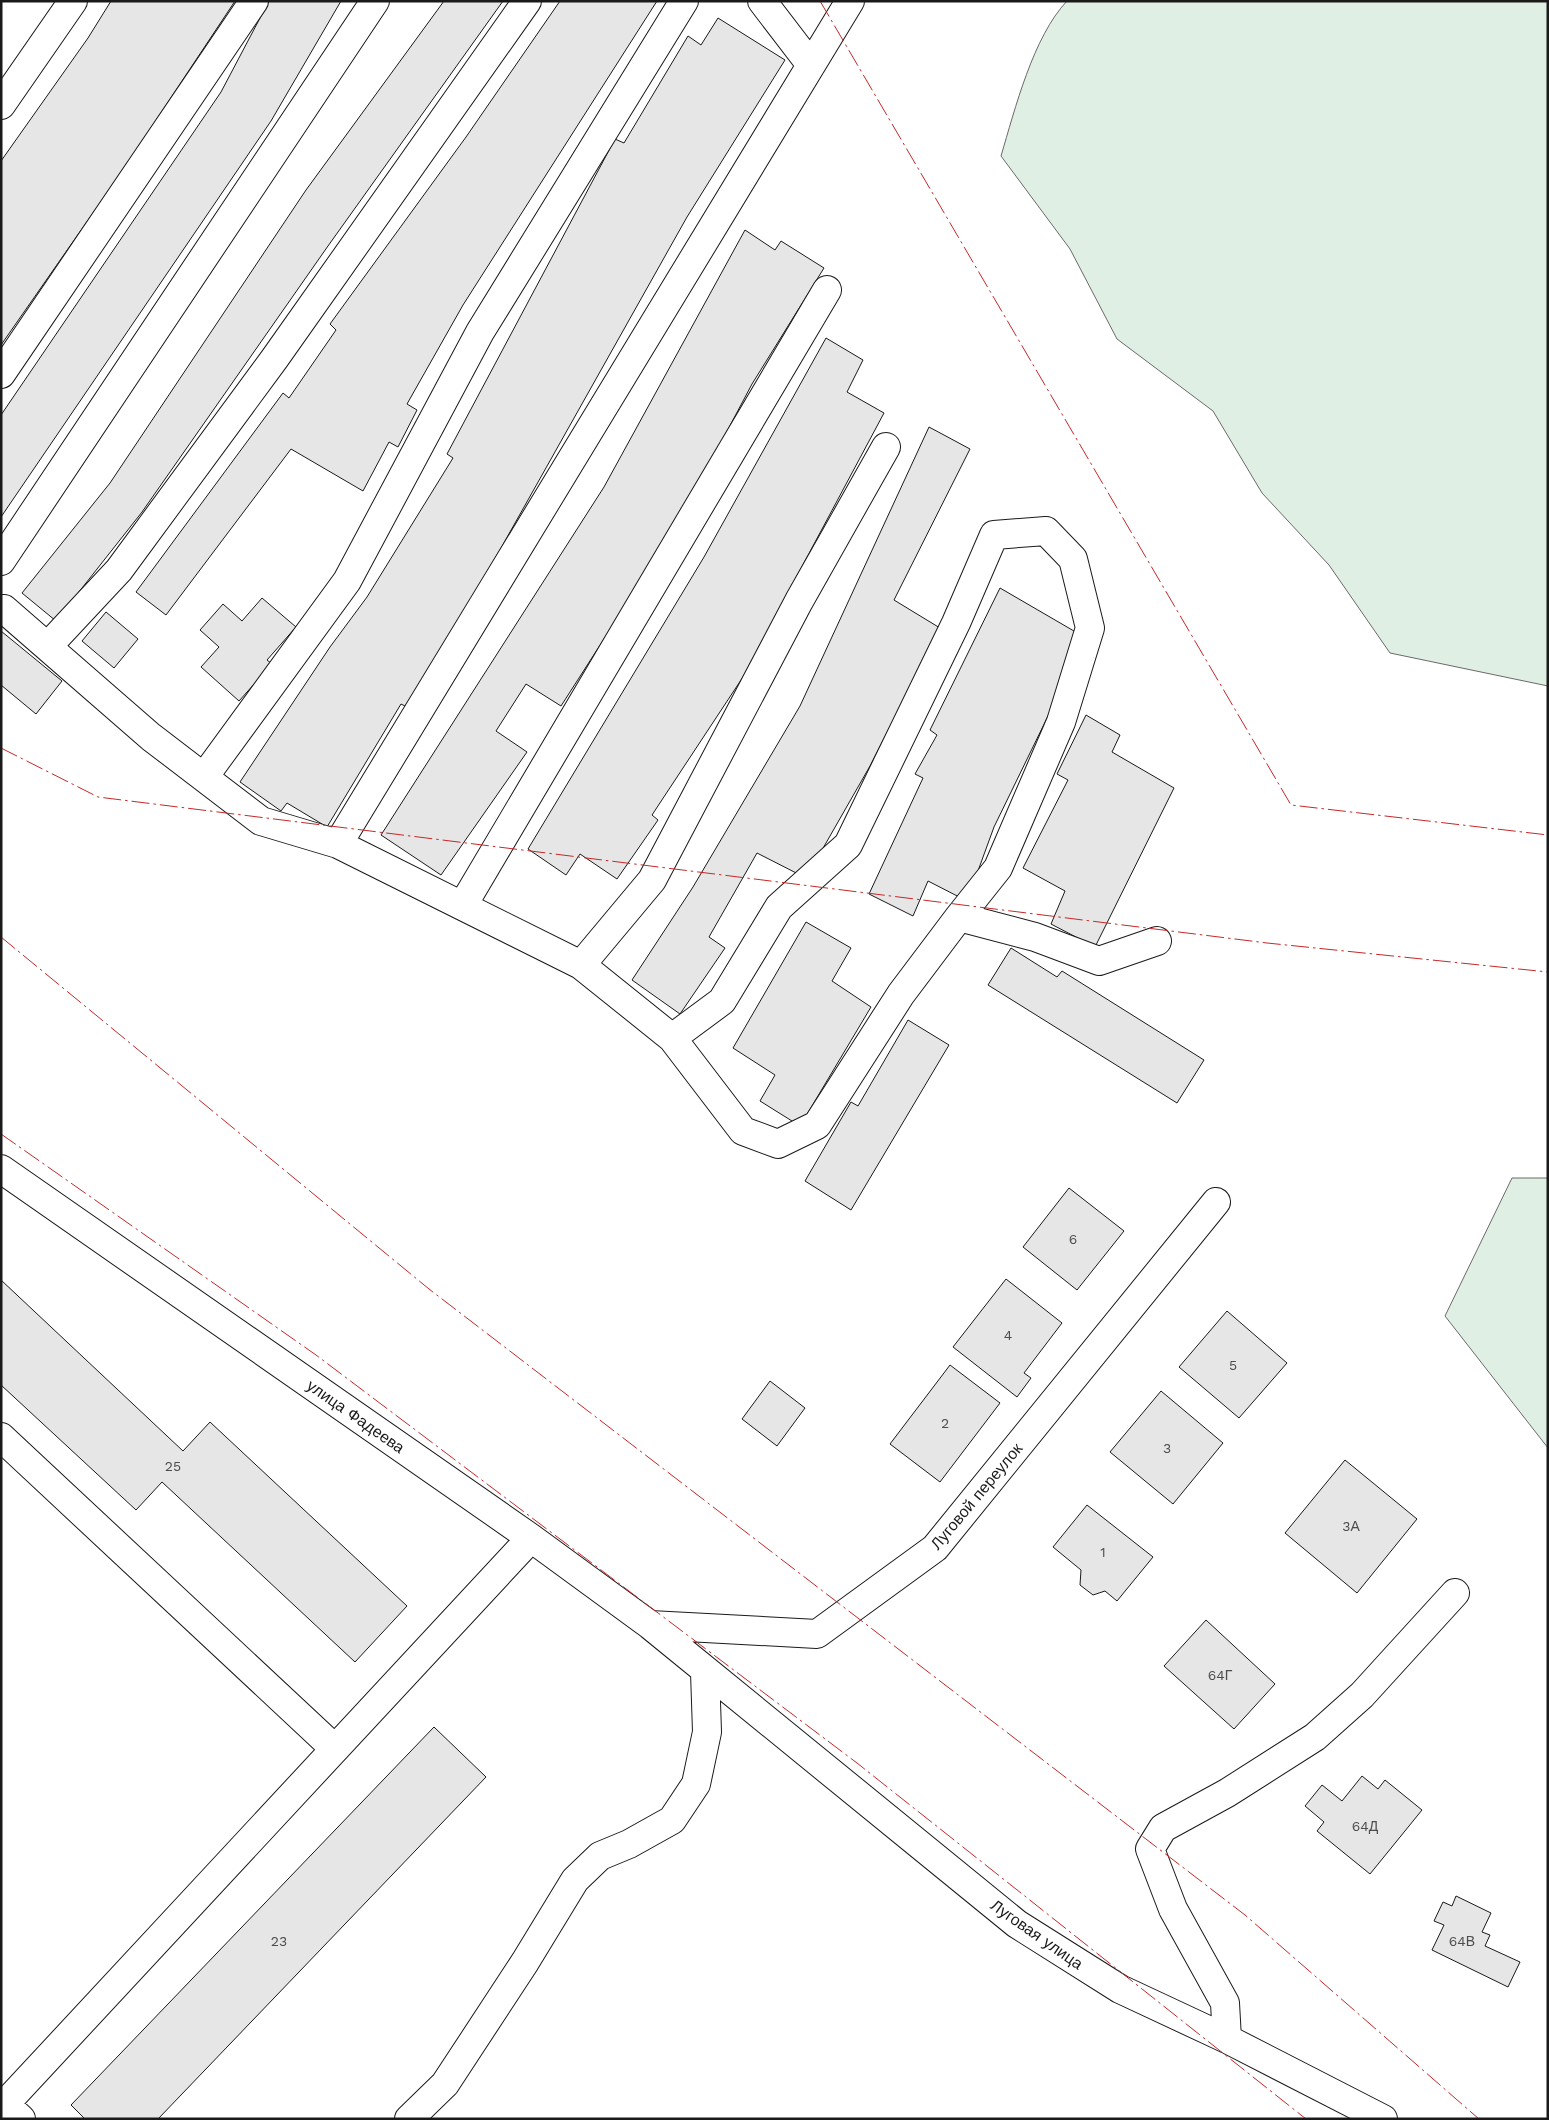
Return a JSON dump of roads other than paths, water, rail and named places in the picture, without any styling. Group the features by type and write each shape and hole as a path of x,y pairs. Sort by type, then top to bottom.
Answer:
{"street":[{"path":"1,106 73,1"},
{"path":"1,374 254,1"},
{"path":"1,561 375,1"},
{"path":"48,646 119,570 275,358 527,1"},
{"path":"204,776 347,581 480,332 684,1"},
{"path":"762,1 811,65"},
{"path":"338,844 850,1"},
{"path":"463,905 827,290"},
{"path":"581,965 652,880 799,601 886,447"},
{"path":"1,609 4,609 48,646 152,736 261,821 338,844 581,965 672,1038 742,1131 778,1144 817,1125 901,994 998,868 1061,722 1090,628 1073,559 1046,531 994,535 956,623 848,845 778,907 722,1001 672,1038"},
{"path":"959,917 1035,937 1099,961 1157,941"},
{"name":"улица Фадеева","path":"1,1168 531,1538 650,1625 705,1672"},
{"name":"Луговой переулок","path":"650,1625 816,1634 934,1548 1216,1202"},
{"path":"1,1437 335,1749"},
{"path":"21,2119 5,2104 531,1538"},
{"path":"1227,2039 1225,2003 1173,1909 1150,1848 1163,1828 1227,1793 1315,1736 1362,1695 1454,1594"},
{"path":"409,2119 445,2084 525,1962 575,1880 600,1856 629,1844 672,1820 696,1784 707,1732 705,1672"},
{"name":"Луговая улица","path":"705,1672 1017,1924 1120,1989 1227,2039 1383,2119"}]}
